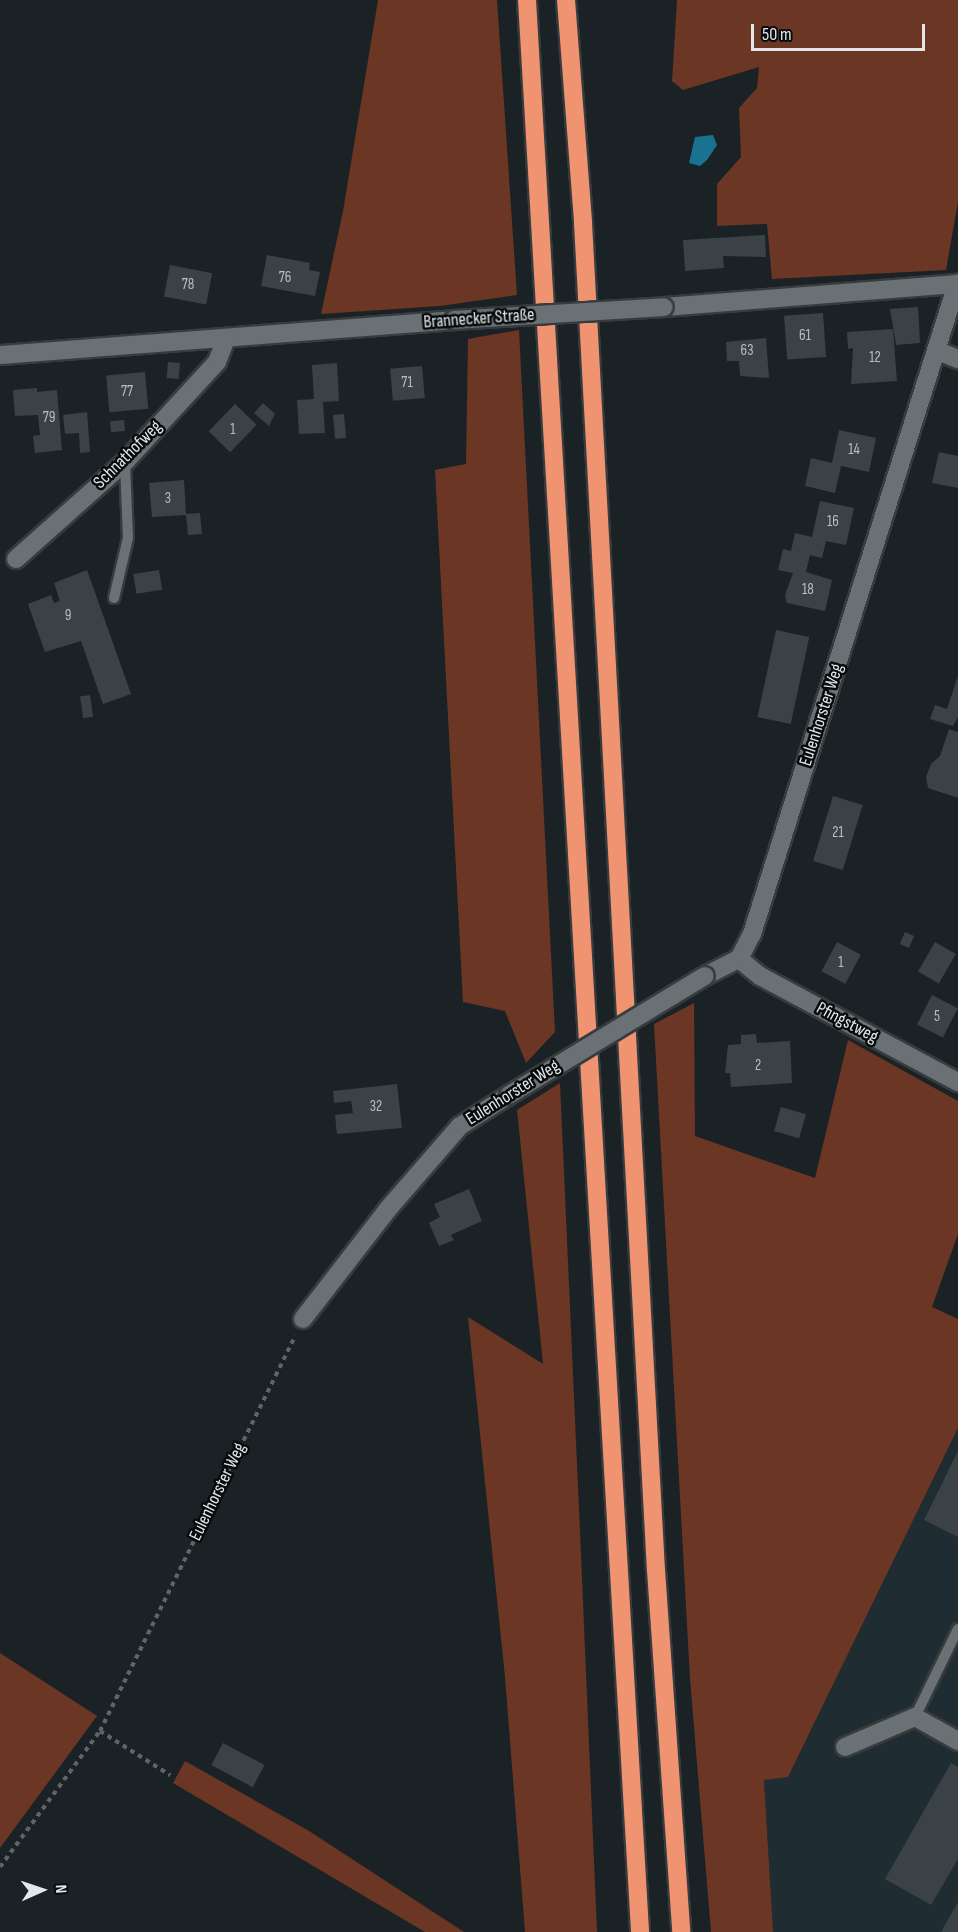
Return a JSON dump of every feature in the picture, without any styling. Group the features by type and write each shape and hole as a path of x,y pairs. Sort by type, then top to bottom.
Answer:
{"highway":[{"path":"527,0 640,1932"},
{"path":"567,0 584,235 656,1570 681,1932"}],"street":[{"name":"Brannecker Straße","path":"0,356 454,320 664,307 958,284"},
{"name":"Eulenhorster Weg","path":"303,1319 388,1209 460,1126 705,976 739,959 756,923 958,284"},
{"name":"Schnathofweg","path":"16,559 125,462 217,363 226,339"},
{"path":"938,351 958,359"},
{"name":"Pfingstweg","path":"739,959 760,976 957,1080"},
{"path":"845,1747 915,1717 958,1742"}],"lane":[{"path":"114,598 128,537 125,462"},
{"path":"915,1717 958,1629"}],"path":[{"name":"Eulenhorster Weg","path":"0,1867 100,1731 303,1319"},
{"path":"100,1731 170,1775"}],"shaded area":[{"path":"378,0 497,0 517,295 440,306 321,314 343,211"},
{"path":"677,0 958,0 958,202 946,270 772,279 767,224 717,226 717,184 741,157 739,108 757,88 759,67 683,90 672,81"},
{"path":"519,330 555,1032 526,1063 505,1011 463,1002 435,470 466,464 468,339"},
{"path":"694,1003 695,1136 815,1178 848,1040 958,1101 958,1234 932,1307 958,1319 958,1428 788,1777 764,1780 773,1932 711,1932 690,1679 654,1024"},
{"path":"560,1083 597,1932 525,1932 505,1677 468,1317 543,1364 517,1110"},
{"path":"958,1428 958,1932 773,1932 764,1779 788,1777"},
{"path":"0,1653 97,1716 0,1848"},
{"path":"185,1761 309,1831 464,1932 425,1932 173,1783"}],"water":[{"path":"713,135 717,145 707,160 700,166 689,163 695,137"}],"building":[{"path":"765,235 766,257 723,256 724,268 685,271 683,240"},
{"path":"267,255 310,263 309,270 320,272 315,296 261,286"},
{"path":"170,265 212,273 206,305 164,296"},
{"path":"918,307 920,343 896,345 890,309"},
{"path":"823,313 826,357 787,360 784,316"},
{"path":"893,329 897,381 851,384 853,348 848,349 847,332"},
{"path":"766,338 769,378 740,376 739,361 727,361 726,342"},
{"path":"168,362 180,363 179,379 167,378"},
{"path":"337,363 339,401 323,402 325,433 299,434 297,400 314,399 312,365"},
{"path":"422,366 425,398 393,401 390,369"},
{"path":"145,372 148,409 109,412 106,375"},
{"path":"37,388 37,392 57,390 62,450 35,453 33,436 40,435 38,415 15,416 13,390"},
{"path":"263,403 275,414 269,426 254,413"},
{"path":"235,404 257,425 230,452 209,431"},
{"path":"87,412 90,452 80,453 79,433 65,434 63,415"},
{"path":"344,414 346,438 335,439 333,415"},
{"path":"124,420 125,431 111,432 110,421"},
{"path":"839,430 876,438 869,472 841,466 835,493 805,486 811,458 832,463"},
{"path":"939,452 958,456 958,488 932,483"},
{"path":"184,480 186,514 200,513 202,534 188,535 186,515 152,517 149,483"},
{"path":"820,501 854,508 846,545 826,541 822,558 810,555 806,572 832,580 825,611 787,603 785,595 793,573 778,570 783,549 791,551 795,533 812,537"},
{"path":"87,570 131,694 103,704 81,641 45,652 28,604 51,595 54,603 60,601 54,583"},
{"path":"159,570 162,590 136,594 133,574"},
{"path":"776,630 809,637 791,724 757,717"},
{"path":"958,676 958,717 953,726 930,719 935,705 947,709"},
{"path":"90,695 93,717 83,718 80,696"},
{"path":"949,729 958,732 958,798 928,788 926,777 931,764 940,756"},
{"path":"833,796 863,805 843,870 813,861"},
{"path":"905,932 914,936 909,948 900,944"},
{"path":"837,942 861,955 845,984 822,971"},
{"path":"935,942 956,954 939,983 918,971"},
{"path":"932,995 958,1008 943,1038 917,1024"},
{"path":"756,1034 757,1043 790,1041 792,1083 731,1087 730,1073 725,1073 728,1045 741,1044 741,1035"},
{"path":"397,1084 402,1128 337,1134 335,1115 353,1113 351,1101 334,1103 333,1091"},
{"path":"781,1107 806,1114 799,1138 774,1131"},
{"path":"469,1189 482,1221 451,1235 454,1240 439,1246 429,1223 440,1217 434,1204"},
{"path":"958,1451 958,1537 924,1520"},
{"path":"223,1743 264,1765 253,1787 211,1765"},
{"path":"951,1763 958,1767 958,1859 931,1905 885,1879"},
{"path":"958,1902 958,1932 941,1932"}]}
